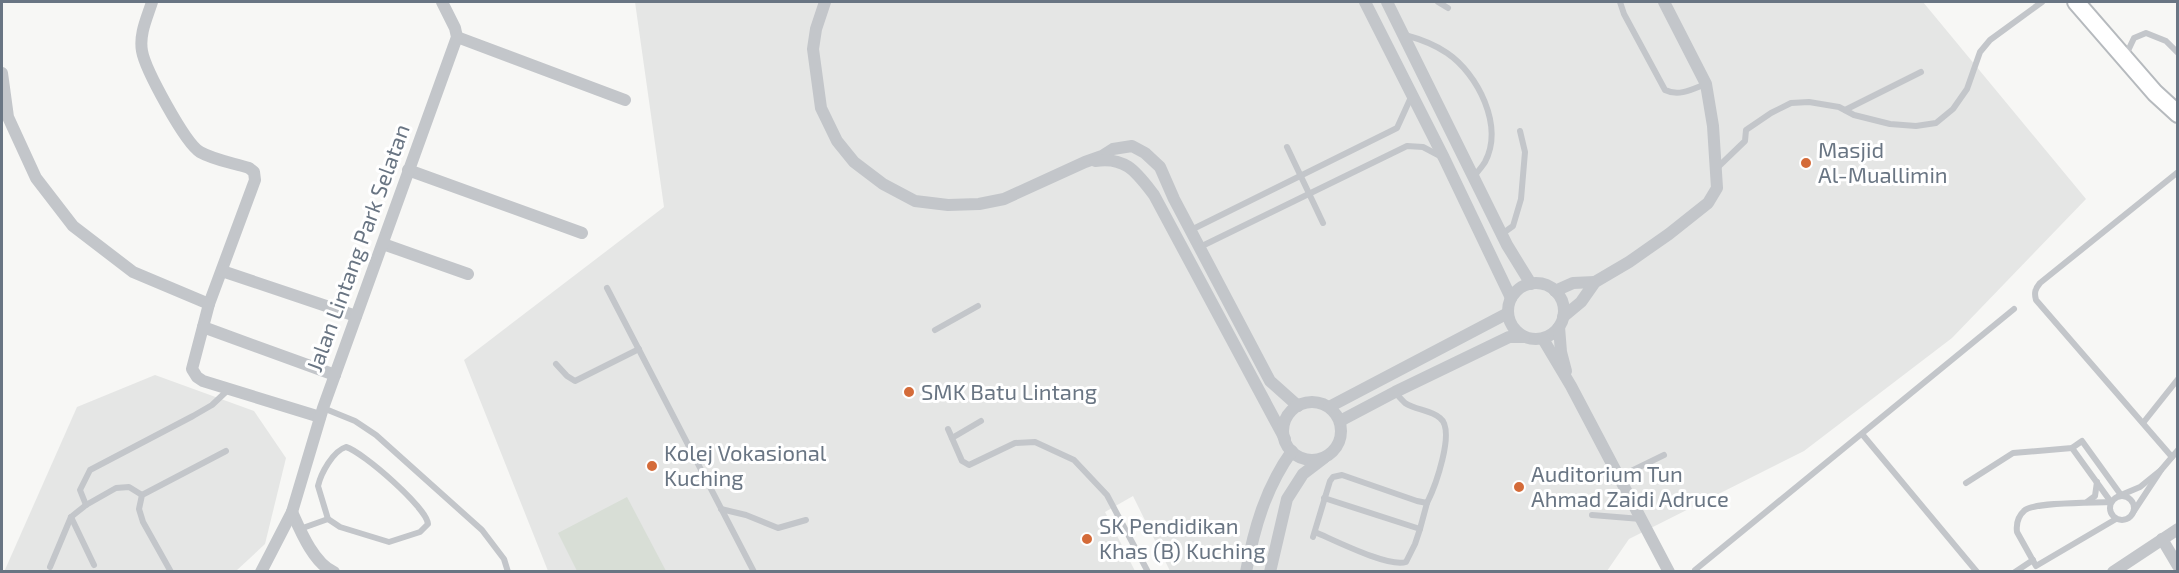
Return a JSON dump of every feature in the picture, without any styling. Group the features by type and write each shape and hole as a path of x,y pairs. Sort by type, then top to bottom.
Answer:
{"main road":[{"path":"2076,2 2155,93 2175,107"}],"street":[{"path":"152,2 142,33 142,52 162,95 187,139 200,152 249,168 254,172 255,180 209,304 192,369 203,381 322,413"},
{"path":"441,2 455,28 457,37 625,100"},
{"path":"825,2 816,29 813,49 821,108 837,141 854,162 882,184 915,201 948,205 979,204 1004,198 1124,146 1132,146 1145,153 1160,167 1199,247 1270,381 1298,406"},
{"path":"1365,2 1413,94 1511,298"},
{"path":"1387,2 1502,234 1531,284"},
{"path":"1340,421 1509,337 1543,339 1549,336 1581,302 1595,282 1637,256 1708,203 1718,188 1713,126 1706,84 1664,2"},
{"path":"1384,40 1394,34 1405,35"},
{"name":"Jalan Lintang Park Selatan","path":"261,572 292,512 335,375 457,37"},
{"path":"2,73 8,117 36,178 73,226 133,272 209,304"},
{"path":"1084,162 1102,159 1117,161 1132,168 1154,195 1292,451 1308,459 1325,457"},
{"path":"408,170 582,233"},
{"path":"383,244 468,274"},
{"path":"222,271 356,316"},
{"path":"1555,291 1573,283 1595,282"},
{"path":"1524,337 1513,327 1508,313 1511,298 1516,291 1531,284 1548,286 1561,298 1564,308 1561,322 1561,352 1570,386"},
{"path":"1329,407 1508,313"},
{"path":"203,327 335,375"},
{"path":"1543,339 1669,572"},
{"path":"1270,572 1287,499 1303,474 1334,451 1342,432 1340,421 1329,407 1313,402 1298,406 1292,410 1284,424 1285,439"},
{"path":"1246,572 1258,516 1277,473 1292,451"},
{"path":"292,512 309,548 328,569 334,572"},
{"path":"2114,572 2178,529"},
{"path":"2162,538 2178,566"}],"lane":[{"path":"1438,2 1448,8"},
{"path":"1620,2 1665,90 1672,93 1683,92 1706,84"},
{"path":"1716,168 1745,141 1746,130 1771,112 1791,103 1809,102 1839,107 1854,115 1890,124 1916,126 1936,123 1953,109 1967,89 1980,52 1990,40 2042,2"},
{"path":"2124,58 2134,38 2146,33 2166,41 2178,52"},
{"path":"1405,35 1426,42 1449,54 1469,74 1480,91 1490,113 1490,137 1486,161 1474,177"},
{"path":"1845,110 1922,72"},
{"path":"1191,231 1397,128 1413,94"},
{"path":"1502,234 1513,226 1521,199 1525,152 1520,131"},
{"path":"1199,247 1407,146 1423,147 1444,158"},
{"path":"1287,147 1323,223"},
{"path":"2172,457 2036,300 2035,291 2040,283 2176,176"},
{"path":"607,288 754,572"},
{"path":"935,330 978,306"},
{"path":"1695,570 2014,309"},
{"path":"556,364 575,381 639,349"},
{"path":"2143,423 2178,380"},
{"path":"86,505 80,490 90,470 212,405 229,389"},
{"path":"1395,392 1406,403 1439,417 1445,424 1447,435 1437,477 1420,529 1406,562 1399,565 1386,562 1314,535 1324,498 1333,477 1342,475 1427,503"},
{"path":"322,413 355,421 376,435 482,530 504,559 508,572"},
{"path":"952,438 981,421"},
{"path":"948,429 962,461 969,465 1015,443 1035,442 1074,460 1107,495 1148,572"},
{"path":"1862,434 1977,572"},
{"path":"1966,483 2013,453 2072,448 2082,441 2121,495 2132,501 2133,513"},
{"path":"346,447 373,464 413,501 428,518 428,524 420,532 389,542 340,527 328,519 318,486 335,454 346,447"},
{"path":"2072,448 2111,502"},
{"path":"2162,470 2139,487 2111,502 2034,506 2021,514 2017,532 2036,566 2116,519 2127,519 2178,450"},
{"path":"142,495 226,451"},
{"path":"1619,477 1664,455"},
{"path":"2083,503 2096,496 2097,482"},
{"path":"50,567 72,517 86,505 116,488 129,487 142,495"},
{"path":"142,495 139,509 143,522 171,572"},
{"path":"1324,498 1420,529"},
{"path":"2111,502 2109,509 2116,519"},
{"path":"721,508 778,528 806,520"},
{"path":"1592,515 1641,519"},
{"path":"72,517 94,565"},
{"path":"299,529 328,519"},
{"path":"2015,572 2033,560"}],"shaded area":[{"path":"635,2 1923,2 2086,199 1952,338 1804,451 1629,539 1607,571 1170,571 1133,496 1105,512 1135,571 548,571 464,360 664,207"},
{"path":"155,375 254,411 286,458 265,544 236,571 4,572 77,407"},
{"path":"627,497 666,571 577,571 558,533"}],"place":[{"name":"Masjid Al-Muallimin","path":"1806,163"},
{"name":"SMK Batu Lintang","path":"909,392"},
{"name":"Kolej Vokasional Kuching","path":"652,466"},
{"name":"Auditorium Tun Ahmad Zaidi Adruce","path":"1519,487"},
{"name":"SK Pendidikan Khas (B) Kuching","path":"1087,539"}]}
